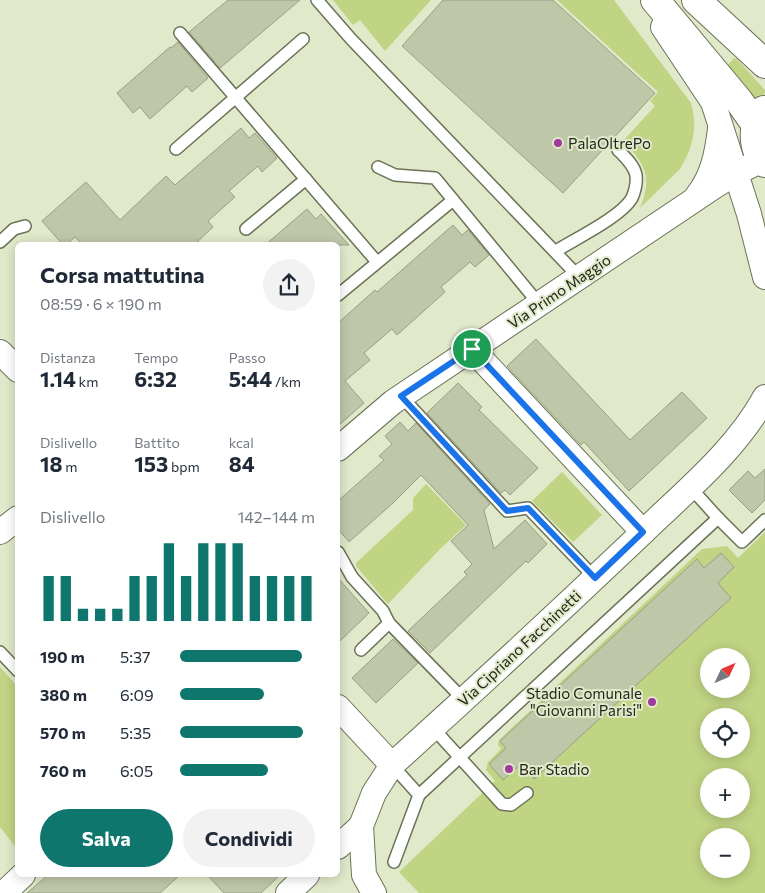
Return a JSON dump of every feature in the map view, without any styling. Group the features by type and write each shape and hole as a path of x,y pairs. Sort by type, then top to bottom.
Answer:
{"main road":[{"path":"655,0 739,100 760,117 754,138 757,149 764,161"},
{"path":"696,0 754,45 765,64"}],"street":[{"path":"644,0 713,102 749,214 765,277"},
{"path":"694,200 704,187 717,156 720,125"},
{"name":"Via Primo Maggio","path":"340,447 401,396 694,200 736,173 764,161"},
{"path":"472,349 643,532"},
{"path":"0,352 15,367"},
{"name":"Via Cipriano Facchinetti","path":"361,826 374,793 392,765 595,578 711,467 753,419 765,397"},
{"path":"0,532 15,520"},
{"path":"340,708 392,765"},
{"path":"340,845 361,826"},
{"path":"361,826 364,875 374,893"},
{"path":"288,893 305,877"}],"lane":[{"path":"317,0 351,39 579,277"},
{"path":"180,33 377,262"},
{"path":"176,149 303,39"},
{"path":"556,251 607,220 631,198 636,186 636,174 631,163 618,150"},
{"path":"378,167 395,175 435,178 539,304"},
{"path":"246,229 306,179"},
{"path":"340,293 453,200"},
{"path":"0,242 14,228 25,226"},
{"path":"401,396 507,511 528,508 595,578"},
{"path":"690,487 742,542 765,520"},
{"path":"394,862 419,795 718,518"},
{"path":"340,555 352,576 383,611 388,623 464,700"},
{"path":"361,650 388,623"},
{"path":"0,652 15,668"},
{"path":"433,728 502,804 511,805 527,793"},
{"path":"392,765 419,795"}],"green space":[{"path":"333,0 431,0 385,51 360,20 353,25"},
{"path":"557,0 614,0 691,103 694,129 688,153 680,169 640,208 646,188 645,172 637,157 623,141 655,106 650,101 658,92"},
{"path":"734,58 765,90 765,93 754,103 726,67"},
{"path":"562,472 602,515 573,542 532,501"},
{"path":"426,484 466,525 440,549 388,604 356,566 356,563 413,510 413,498"},
{"name":"Stadio Comunale \"Giovanni Parisi\"","path":"765,532 765,893 419,893 399,872 495,781 486,770 488,762 501,749 498,744 499,740 702,549 727,546 738,558"},
{"path":"0,667 15,684 15,846 0,827"}],"building":[{"path":"228,0 300,0 220,68 189,32"},
{"name":"PalaOltrePo","path":"443,0 553,0 655,93 563,193 402,46"},
{"path":"178,42 208,78 192,92 187,86 150,119 140,107 133,113 117,93"},
{"path":"241,128 249,138 255,133 277,158 262,172 258,166 229,191 235,197 208,221 213,227 197,242 80,242 75,237 69,242 60,242 42,221 86,182 120,220 166,176 175,185"},
{"path":"307,209 316,219 321,214 349,245 340,245 340,242 268,242"},
{"path":"453,225 462,235 468,230 489,255 475,267 470,262 441,287 445,292 397,335 392,329 364,353 370,360 345,381 364,403 340,424 340,321 375,290 377,292"},
{"path":"536,339 630,440 682,392 707,418 629,491 584,442 581,445 507,366"},
{"path":"458,383 482,407 479,410 538,468 510,495 505,490 501,493 427,413"},
{"path":"400,422 408,431 416,423 490,504 484,510 494,549 525,520 547,544 528,563 526,561 430,653 408,631 467,575 464,572 472,564 451,541 468,525 421,475 349,542 340,531 340,499 384,460 379,456 392,444 385,436"},
{"path":"765,469 765,500 752,513 729,490 748,471 755,478"},
{"path":"721,553 734,567 718,583 731,598 534,779 521,764 503,780 489,764 506,748 500,741 697,559 704,568"},
{"path":"340,580 369,613 340,641"},
{"path":"393,639 418,663 376,703 352,678"},
{"path":"46,877 178,877 160,893 27,893"},
{"path":"209,877 278,877 261,893 224,893"}],"place":[{"name":"PalaOltrePo","path":"558,143"},
{"name":"Stadio Comunale \"Giovanni Parisi\"","path":"652,702"},
{"name":"Bar Stadio","path":"509,769"}],"route":[{"path":"472,349 643,532 595,578 528,508 507,511 401,396 472,349"}]}
